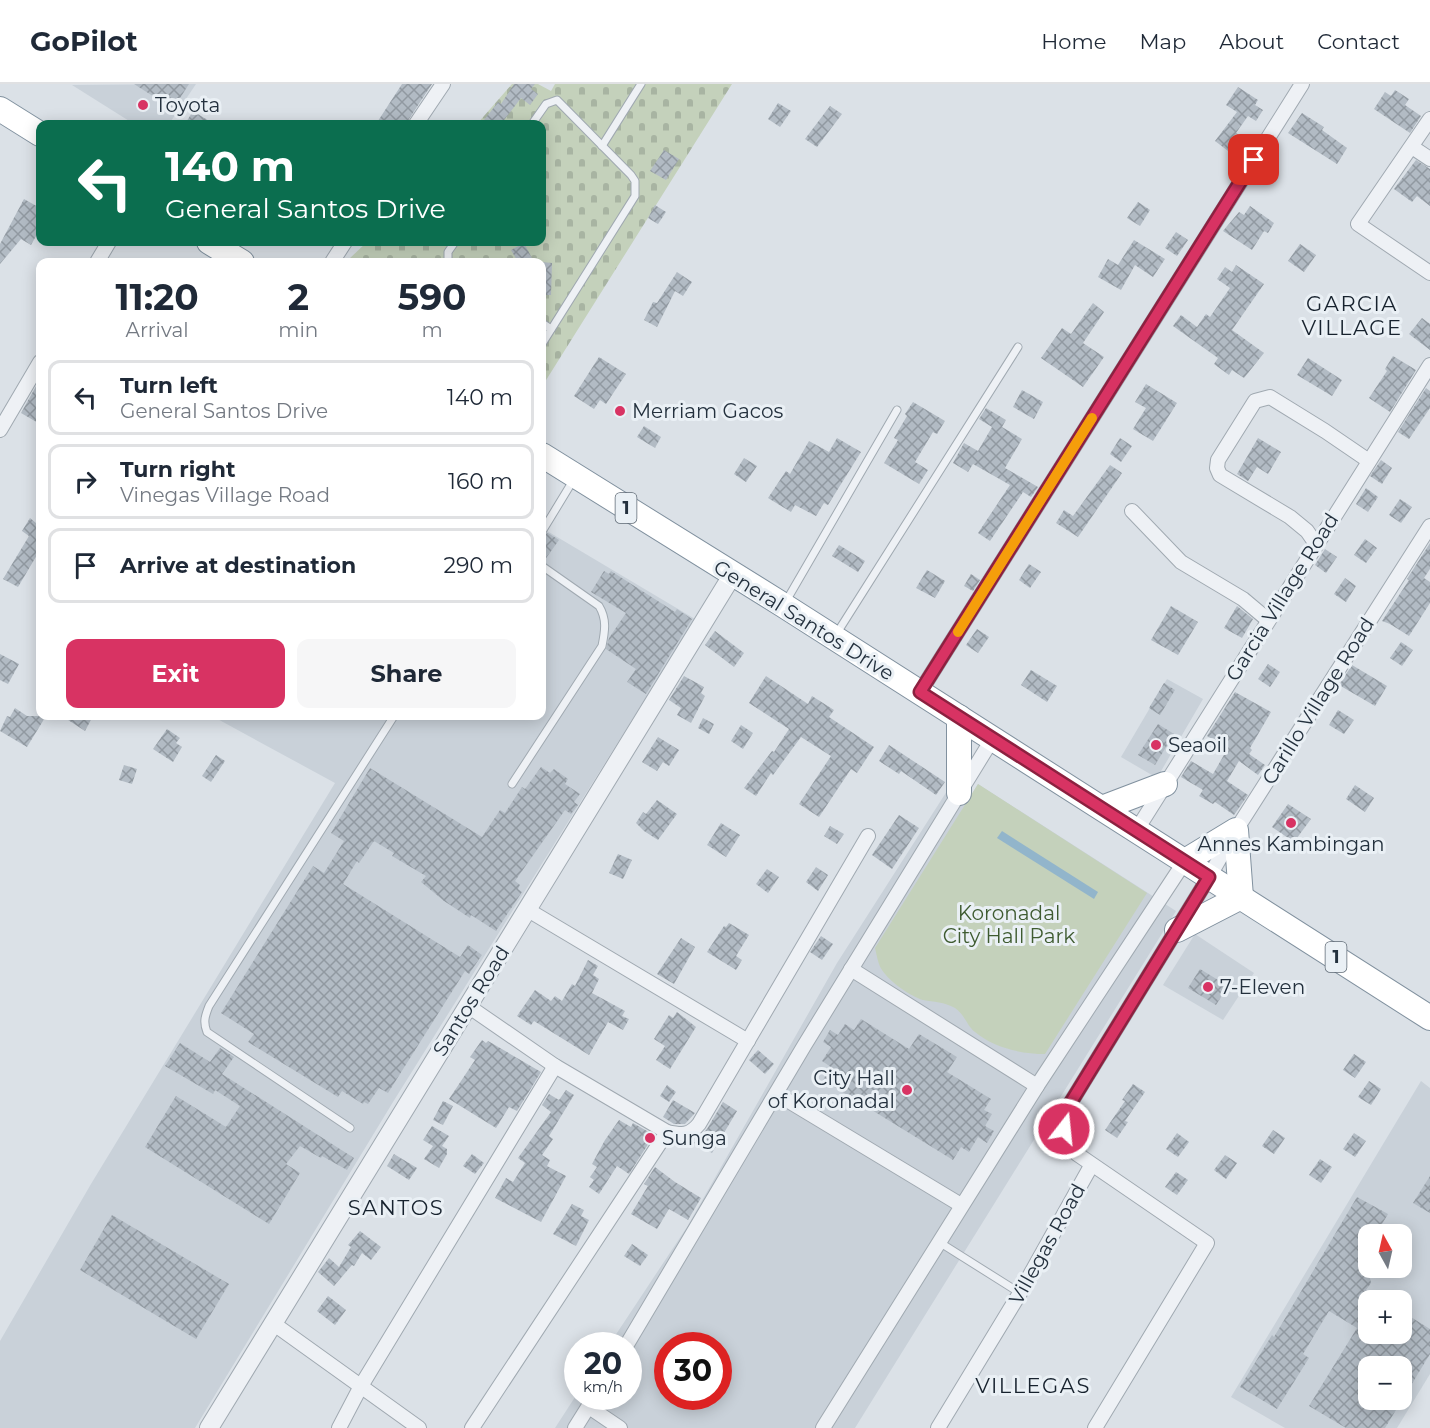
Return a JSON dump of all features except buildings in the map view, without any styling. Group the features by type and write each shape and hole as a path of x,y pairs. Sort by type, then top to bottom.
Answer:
{"highway":[{"path":"0,109 36,132"},
{"path":"216,246 235,258"},
{"name":"General Santos Drive","path":"546,458 993,738 1430,1018"},
{"path":"959,717 959,793"},
{"path":"1102,808 1165,784"},
{"path":"1177,930 1241,897 1236,830 1185,861"}],"street":[{"path":"419,120 443,84"},
{"path":"920,692 1302,84"},
{"path":"1430,119 1358,224 1430,273"},
{"path":"1412,147 1430,159"},
{"name":"Garcia Village Road","path":"1136,831 1430,365"},
{"path":"0,430 36,369"},
{"path":"1316,544 1300,524 1220,475 1217,468 1218,460 1255,401 1270,397 1369,460"},
{"path":"1132,511 1165,548 1181,562 1243,600 1268,621"},
{"name":"Carillo Village Road","path":"1209,877 1236,830 1430,527"},
{"name":"Santos Road","path":"209,1428 733,574"},
{"path":"634,1332 851,969 993,738"},
{"path":"468,1006 555,1066 667,1132 683,1135 694,1129 868,836"},
{"path":"823,1428 961,1205 1185,861"},
{"name":"Villegas Road","path":"938,1428 1020,1293 1091,1166 1077,1155 1069,1143 1064,1129 1064,1118 1068,1107 1209,877"},
{"path":"528,910 748,1041"},
{"path":"851,969 1037,1086"},
{"path":"339,1428 555,1066"},
{"path":"777,1094 961,1205"},
{"path":"472,1428 667,1132"},
{"path":"1091,1166 1207,1243 1095,1428"},
{"path":"274,1324 419,1428"},
{"path":"575,1428 587,1410"},
{"path":"601,1410 620,1428"}],"lane":[{"path":"602,146 641,84"},
{"path":"535,120 546,104 557,100 635,181 635,196 546,337"},
{"path":"546,326 551,329"},
{"path":"834,638 1018,347"},
{"path":"783,605 897,410"},
{"path":"546,525 575,477"},
{"path":"512,784 602,646 606,628 604,614 599,606 546,569"},
{"path":"350,1128 207,1032 204,1017 215,996 391,720"},
{"path":"939,1242 1020,1293"}],"shaded area":[{"name":"Toyota","path":"196,84 172,120 128,120 72,85"},
{"path":"546,530 695,619 393,1102 195,1428 0,1428 0,1341 91,1184 335,783 219,720 546,720"},
{"path":"1167,679 1203,699 1157,778 1121,757"},
{"path":"978,784 1176,911 855,1428 555,1428 567,1410 642,1410 642,1332 618,1332 687,1227 837,963 947,791 967,802"},
{"path":"1195,934 1254,973 1223,1020 1163,985"},
{"path":"1421,1081 1430,1088 1430,1374 1412,1403 1412,1356 1358,1356 1358,1410 1408,1410 1397,1428 1285,1428 1231,1397"}],"green space":[{"path":"512,84 538,84 551,91 555,84 732,84 546,380 546,258 350,258 363,246 546,246 546,120 480,120"},
{"name":"Koronadal City Hall Park","path":"978,784 1147,893 1045,1054 1008,1049 983,1038 972,1030 955,1008 943,1003 923,1000 901,988 882,970 877,957 875,948"}],"water":[{"path":"1002,831 1098,892 1094,899 997,838"}],"slow traffic":[{"path":"958,632 1092,418"}],"place":[{"name":"Toyota","path":"143,105"},
{"name":"Merriam Gacos","path":"620,411"},
{"name":"Seaoil","path":"1156,745"},
{"name":"Annes Kambingan","path":"1291,823"},
{"name":"7-Eleven","path":"1208,987"},
{"name":"City Hall of Koronadal","path":"907,1090"},
{"name":"Sunga","path":"650,1138"}],"district":[{"name":"GARCIA VILLAGE","path":"1352,316"},
{"name":"SANTOS","path":"396,1208"},
{"name":"VILLEGAS","path":"1033,1386"}],"route":[{"path":"1064,1129 1064,1118 1068,1107 1209,877 920,692 1254,160"}]}
